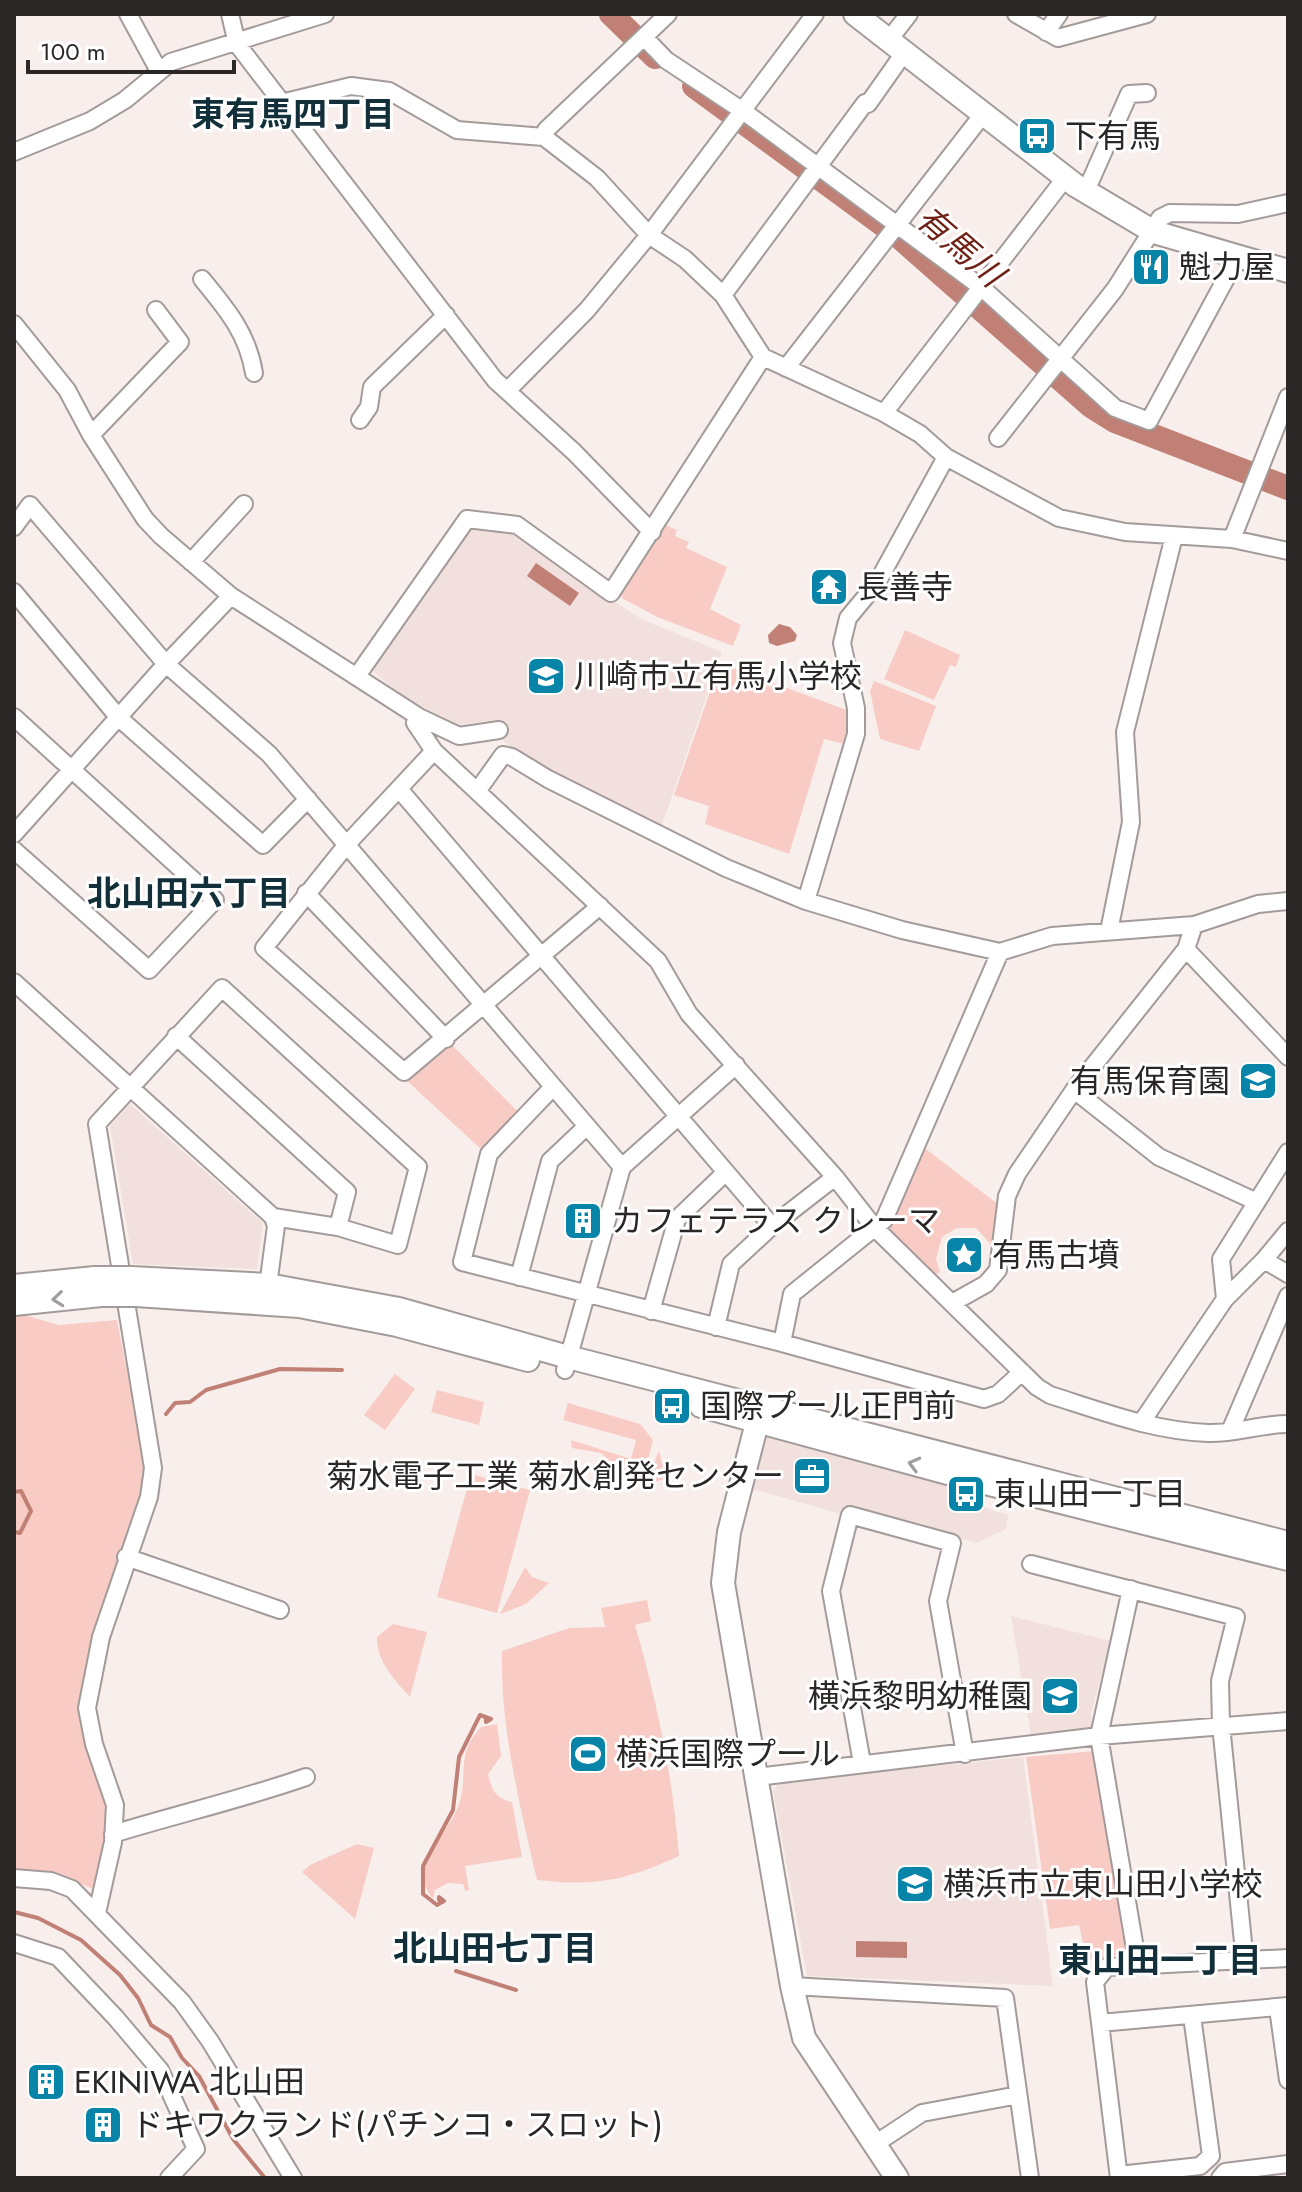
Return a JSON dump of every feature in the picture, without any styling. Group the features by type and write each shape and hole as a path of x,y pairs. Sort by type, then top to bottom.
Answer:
{"street":[{"path":"128,14 159,71"},
{"path":"230,14 237,44 507,391 652,532"},
{"path":"14,152 90,121 125,100 171,62 237,44 325,14"},
{"path":"544,137 546,130 668,14"},
{"path":"507,391 587,310 649,235 815,14"},
{"path":"855,14 1066,177 1154,232 1288,271"},
{"path":"723,295 866,103 896,47 909,14"},
{"path":"1016,14 1058,38 1147,14"},
{"path":"1046,32 1059,14"},
{"path":"640,41 742,111 892,230 981,287 1115,408 1149,421 1237,258"},
{"path":"281,103 351,86 389,91 457,130 544,137 597,178 649,235 685,259 723,295 763,357 884,413 920,434 946,457 1059,518 1125,532 1232,539 1288,551"},
{"path":"1086,191 1129,94 1147,93"},
{"path":"786,368 984,113"},
{"path":"884,413 1066,177"},
{"path":"998,438 1154,232 1160,218 1170,213 1238,214 1288,203"},
{"path":"202,279 241,329 254,373"},
{"path":"91,435 180,342 156,310"},
{"path":"360,420 369,407 372,387 446,315"},
{"path":"14,324 67,390 91,435 145,519 231,596 419,717 459,736 499,730"},
{"path":"357,676 467,519 517,525 611,593 763,357"},
{"path":"1232,539 1288,397"},
{"path":"806,901 856,734 856,708 842,643 848,618 877,583 946,457"},
{"path":"191,562 244,504"},
{"path":"14,527 30,505 166,664 269,754 622,1167"},
{"path":"1109,931 1131,822 1125,732 1174,536"},
{"path":"14,592 119,718 263,845 308,799"},
{"path":"14,834 231,596"},
{"path":"14,717 215,900 149,970 14,850"},
{"path":"419,717 415,723 434,751 658,961 689,1014 835,1177 874,1227 1022,1372 1050,1395 1141,1423 1212,1433 1288,1424"},
{"path":"434,751 348,843 264,948 404,1072 600,906"},
{"path":"478,790 503,755 512,757 548,779 726,868 806,901 902,930 1000,952 1052,936 1194,925 1258,904 1288,901"},
{"path":"399,789 772,1226"},
{"path":"306,893 446,1039"},
{"path":"952,1303 986,1284 998,1270 1007,1196 1017,1174 1074,1090 1186,949 1194,925"},
{"path":"1186,949 1288,1057"},
{"path":"782,1343 792,1294 884,1220 1000,952"},
{"path":"14,982 273,1217 276,1226 267,1293"},
{"path":"97,1913 113,1834 115,1805 94,1744 87,1708 101,1637 149,1497 153,1468 97,1124 222,988 418,1167 398,1245 338,1227 273,1217"},
{"path":"176,1036 347,1192 338,1227"},
{"path":"566,1363 622,1167 676,1115 736,1065"},
{"path":"553,1087 489,1154 462,1262 782,1343 984,1399 998,1394 1022,1372"},
{"path":"1074,1090 1159,1157 1257,1202"},
{"path":"519,1277 550,1161 587,1126"},
{"path":"1225,1299 1221,1259 1288,1152"},
{"path":"651,1311 677,1219 726,1172"},
{"path":"716,1327 731,1264 772,1226 835,1177"},
{"path":"1141,1423 1225,1299 1288,1231"},
{"path":"1264,1260 1288,1274"},
{"path":"14,1286 134,1286 267,1293 399,1309 566,1363 759,1414 1288,1543"},
{"path":"14,1304 98,1287"},
{"path":"1231,1429 1288,1296"},
{"path":"759,1414 977,1481 1288,1559"},
{"path":"759,1414 729,1532 723,1583 792,1986 804,2038 897,2178"},
{"path":"862,1763 831,1591 850,1515 952,1543 938,1601 965,1754"},
{"path":"126,1557 280,1610"},
{"path":"1031,1564 1236,1617 1220,1681 1221,1725 1245,1962"},
{"path":"1131,1589 1099,1736 1138,1966"},
{"path":"757,1777 1099,1736 1288,1721"},
{"path":"113,1834 192,1809 235,1802 306,1777"},
{"path":"14,1878 51,1881 72,1889 182,2002 210,2041 293,2178"},
{"path":"14,1943 58,1957 160,2070 196,2149 169,2178"},
{"path":"1192,2016 1211,2156 1200,2166 1119,2176 1095,1982 1107,1967 1288,1958"},
{"path":"792,1986 1005,1998 1030,2178"},
{"path":"1100,2023 1283,2007 1288,2080"},
{"path":"875,2144 922,2113 1018,2095"},
{"path":"1220,2178 1225,2172 1288,2164"}],"shaded area":[{"path":"663,524 677,530 675,536 689,542 686,548 727,567 710,609 741,625 733,646 657,617 622,598 621,592"},
{"name":"川崎市立有馬小学校","path":"472,525 511,533 643,620 722,652 661,828 565,780 526,756 504,742 499,730 488,721 458,725 401,695 374,672 375,664"},
{"path":"536,563 579,593 570,606 527,576"},
{"path":"779,624 790,627 797,635 795,641 777,646 769,643 768,635"},
{"path":"905,630 960,655 956,667 950,665 934,700 884,679"},
{"path":"720,663 849,711 848,745 824,739 789,854 705,824 709,806 674,795"},
{"path":"874,681 936,706 919,751 880,739 870,691"},
{"path":"450,1043 521,1115 483,1151 406,1080"},
{"path":"130,1104 263,1223 257,1269 133,1264 110,1126"},
{"path":"922,1146 999,1205 994,1248 976,1228 957,1228 942,1237 936,1259 940,1272 932,1276 890,1233 889,1223"},
{"path":"14,1312 59,1325 117,1320 146,1470 142,1508 114,1571 83,1699 107,1802 107,1836 96,1890 54,1873 14,1868"},
{"path":"395,1374 415,1389 385,1430 364,1415"},
{"path":"437,1390 484,1402 479,1425 431,1412"},
{"path":"568,1403 640,1424 653,1440 645,1471 643,1468 631,1472 629,1468 621,1471 601,1453 572,1448 571,1440 631,1459 636,1440 563,1420"},
{"path":"766,1434 942,1482 959,1499 1008,1515 1006,1529 977,1543 848,1507 845,1515 752,1489"},
{"path":"659,1451 667,1479 636,1485 635,1479 649,1475"},
{"path":"471,1474 530,1490 497,1613 437,1597"},
{"path":"525,1567 532,1577 549,1583 526,1604 500,1614"},
{"name":"横浜国際プール","path":"647,1600 651,1621 635,1625 663,1740 679,1856 610,1880 576,1883 537,1880 508,1738 502,1651 569,1628 605,1627 601,1608"},
{"path":"1011,1616 1111,1641 1091,1713 1093,1729 1031,1736"},
{"path":"393,1624 427,1632 410,1697 379,1654 377,1637"},
{"path":"497,1724 501,1756 488,1774 495,1792 512,1802 522,1857 465,1866 469,1890 465,1891 463,1884 448,1883 435,1890 433,1899 426,1887 426,1863 459,1804 468,1747 481,1727"},
{"path":"1095,1751 1131,1955 1087,1960 1079,1925 1050,1929 1026,1757"},
{"name":"横浜市立東山田小学校","path":"1023,1757 1053,1986 807,1976 773,1791 780,1782"},
{"path":"357,1844 374,1848 355,1919 302,1872 310,1865"},
{"path":"856,1941 907,1942 907,1958 856,1957"}],"waterway":[{"name":"有馬川","path":"611,14 655,57"},
{"name":"有馬川","path":"694,86 897,235 1091,406 1115,421 1288,488"},
{"path":"166,1414 175,1403 190,1402 206,1390 280,1369 342,1370"},
{"path":"14,1492 21,1491 31,1511 20,1533 14,1532"},
{"path":"439,1900 439,1897 444,1901 437,1905 423,1894 423,1866 453,1810 459,1757 480,1715 491,1719 486,1722 486,1719"},
{"path":"14,1912 38,1918 81,1940 120,1975 138,1998 151,2025 170,2037 182,2058 199,2076 233,2139 265,2178"},
{"path":"456,1971 516,1990"}],"place":[{"name":"下有馬","path":"1037,136"},
{"name":"魁力屋","path":"1151,267"},
{"name":"長善寺","path":"829,587"},
{"name":"川崎市立有馬小学校","path":"546,676"},
{"name":"有馬保育園","path":"1258,1081"},
{"name":"カフェテラス クレーマ","path":"583,1221"},
{"name":"有馬古墳","path":"964,1255"},
{"name":"国際プール正門前","path":"672,1406"},
{"name":"菊水電子工業 菊水創発センター","path":"812,1476"},
{"name":"東山田一丁目","path":"966,1494"},
{"name":"横浜黎明幼稚園","path":"1060,1696"},
{"name":"横浜国際プール","path":"588,1754"},
{"name":"横浜市立東山田小学校","path":"915,1884"},
{"name":"EKINIWA 北山田","path":"46,2082"},
{"name":"ドキワクランド(パチンコ・スロット)","path":"103,2125"}],"district":[{"name":"東有馬四丁目","path":"293,114"},
{"name":"北山田六丁目","path":"189,893"},
{"name":"北山田七丁目","path":"495,1948"},
{"name":"東山田一丁目","path":"1160,1960"}]}
